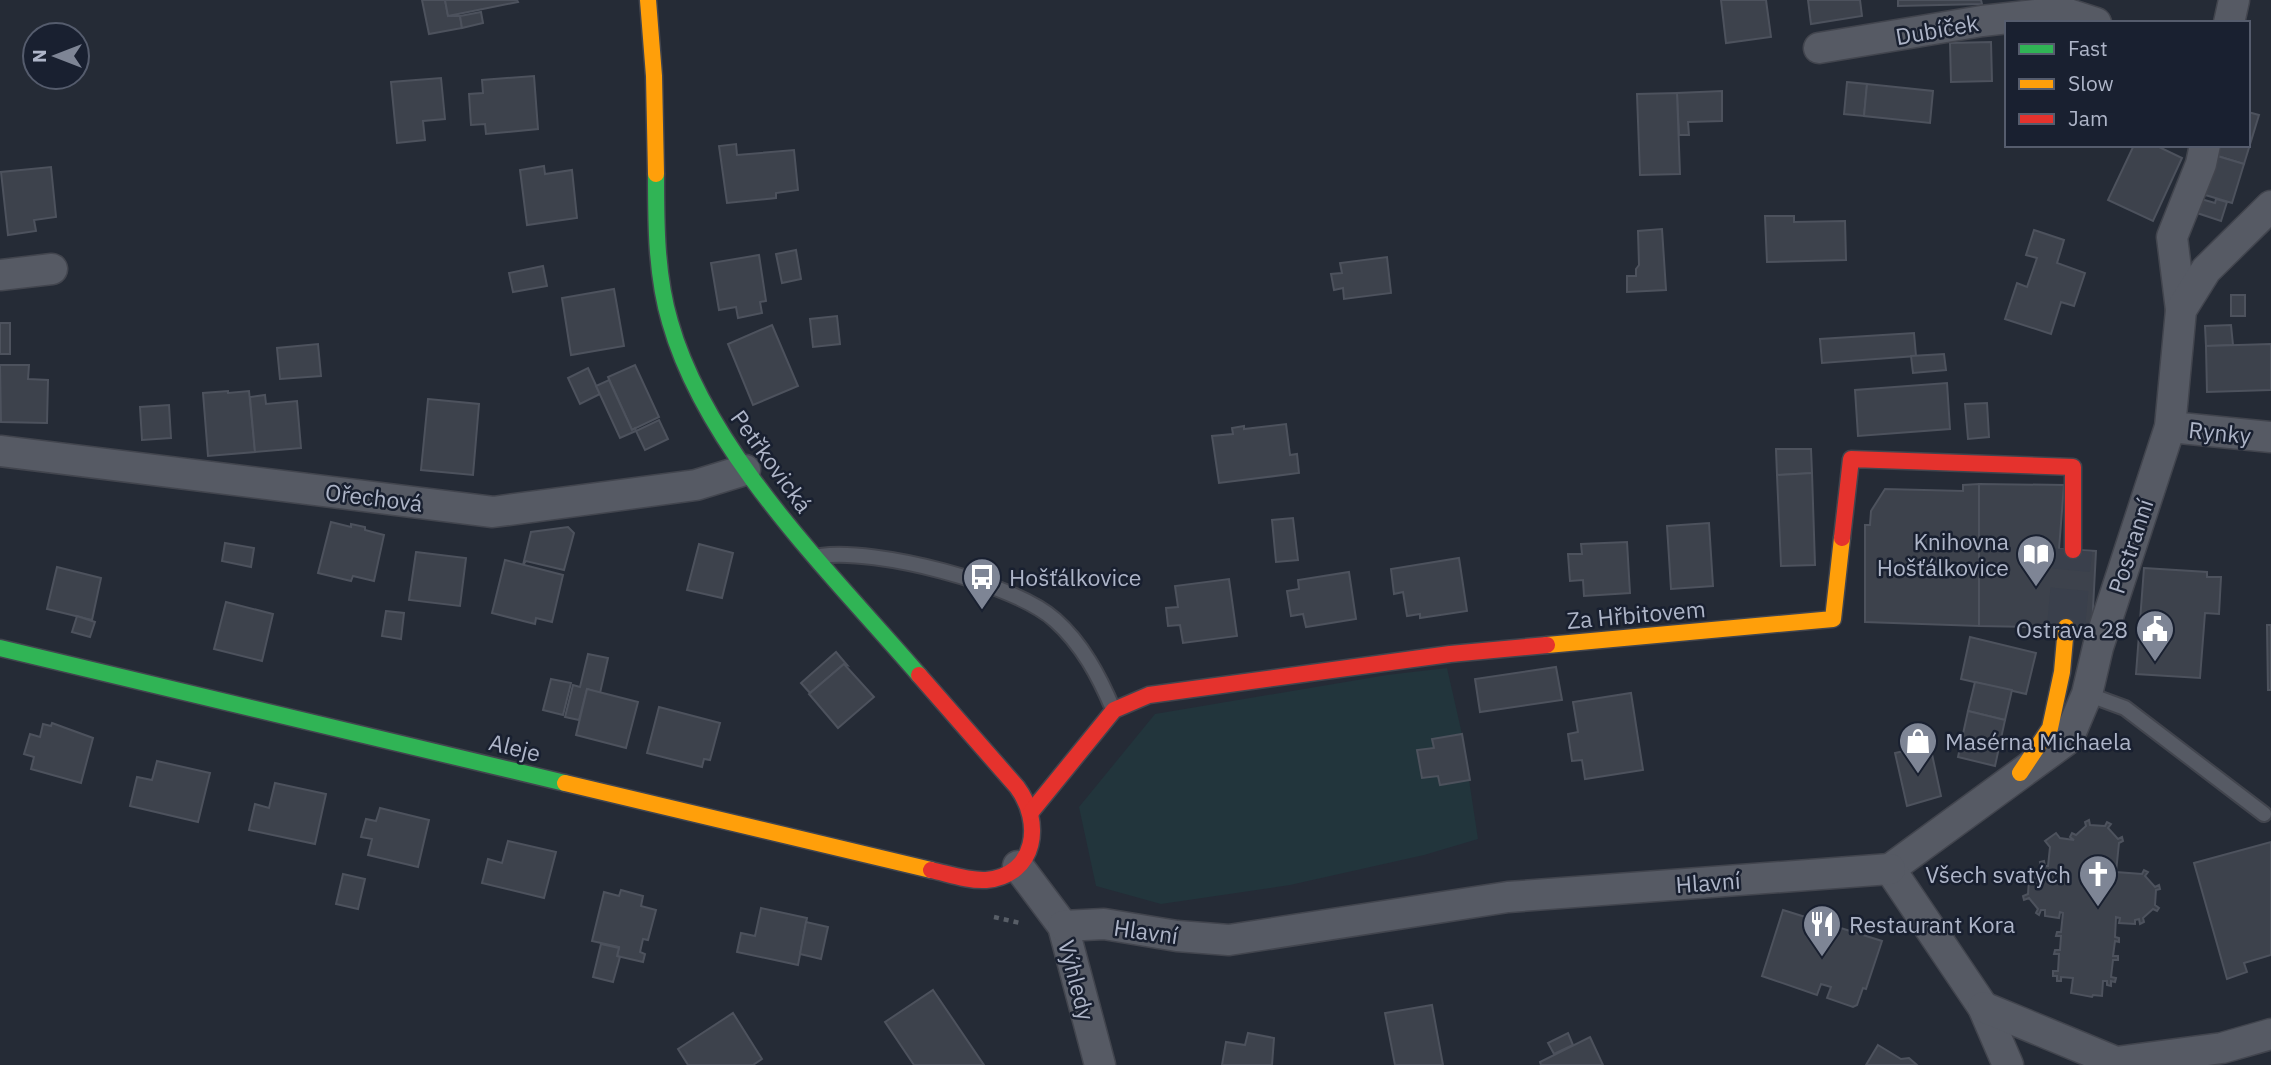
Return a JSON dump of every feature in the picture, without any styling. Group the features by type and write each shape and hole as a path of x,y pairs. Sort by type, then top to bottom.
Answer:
{"street":[{"name":"Petřkovická","path":"649,0 655,67 658,247 666,308 697,389 746,470 816,557 1001,768 1031,812"},
{"path":"2230,21 2234,0"},
{"name":"Dubíček","path":"1819,48 1982,21 2062,12 2090,21"},
{"path":"2181,310 2172,237 2201,164 2205,147"},
{"name":"Postranní","path":"1890,869 2068,739 2087,694 2098,647 2170,426 2181,310 2206,270 2271,206"},
{"path":"0,275 52,269"},
{"name":"Rynky","path":"2170,426 2271,437"},
{"name":"Ořechová","path":"0,451 493,512 696,485 746,470"},
{"name":"Za Hřbitovem","path":"1031,812 1114,710 1149,695 1450,654 1833,619 1851,459 2073,467 2073,550"},
{"path":"2020,773 2050,728 2062,672 2066,627"},
{"name":"Aleje","path":"0,648 969,879 994,879 1018,866"},
{"path":"1018,866 1033,841 1031,812"},
{"name":"Výhledy","path":"1018,866 1063,926 1100,1065"},
{"path":"1890,869 1983,1007 2008,1065"},
{"name":"Hlavní","path":"1063,926 1104,924 1177,936 1229,940 1508,897 1890,869"},
{"path":"1983,1007 2116,1062 2222,1048 2271,1034"}],"lane":[{"path":"816,557 856,554 921,566 1007,591 1032,603 1055,620 1080,647 1100,679 1114,710"},
{"path":"2087,694 2125,708 2264,814"}],"shaded area":[{"path":"1447,668 1462,734 1478,839 1424,855 1290,885 1161,904 1096,886 1079,807 1155,714 1387,675"}],"building":[{"path":"422,0 445,0 448,16 460,16 462,28 429,34"},
{"path":"445,0 517,0 518,2 448,16"},
{"path":"1721,0 1766,0 1771,37 1726,43"},
{"path":"1808,0 1860,0 1862,16 1811,24"},
{"path":"1898,0 1981,0 1982,4 1898,6"},
{"path":"481,12 483,23 462,28 460,16"},
{"path":"1991,42 1992,81 1951,82 1950,43"},
{"path":"534,76 538,129 486,134 485,124 471,125 469,94 483,93 482,80"},
{"path":"441,78 445,119 423,121 425,140 397,143 391,82"},
{"path":"1847,82 1867,84 1864,116 1844,114"},
{"path":"1867,84 1933,91 1930,123 1864,116"},
{"path":"1722,91 1722,121 1688,122 1689,135 1679,135 1677,93"},
{"path":"1677,93 1680,174 1640,175 1637,94"},
{"path":"2250,113 2259,115 2250,144"},
{"path":"736,144 737,155 794,150 798,190 776,193 776,198 727,203 719,146"},
{"path":"2133,147 2159,147 2182,158 2153,221 2108,200"},
{"path":"2217,147 2249,147 2244,164 2214,155"},
{"path":"2214,155 2244,164 2232,203 2202,194"},
{"path":"544,166 545,174 572,170 577,218 527,225 520,170"},
{"path":"51,167 56,217 34,220 36,231 8,235 1,172"},
{"path":"2201,199 2215,203 2216,199 2227,202 2221,221 2197,213"},
{"path":"1765,216 1794,216 1794,222 1845,221 1846,260 1767,262"},
{"path":"1662,229 1666,290 1627,292 1627,276 1636,276 1639,265 1638,231"},
{"path":"2034,230 2064,240 2057,263 2085,273 2074,306 2061,302 2051,334 2005,319 2017,283 2027,287 2037,258 2026,255"},
{"path":"796,250 801,279 782,283 776,254"},
{"path":"759,255 766,301 760,302 762,313 738,318 736,307 719,310 711,263"},
{"path":"1387,257 1391,293 1344,299 1343,288 1334,290 1331,274 1342,273 1340,263"},
{"path":"543,266 547,286 513,292 509,273"},
{"path":"614,289 624,346 571,355 562,298"},
{"path":"2231,295 2245,295 2245,316 2231,316"},
{"path":"837,316 840,344 813,347 810,319"},
{"path":"0,323 10,323 10,354 0,354"},
{"path":"772,325 798,386 753,405 728,344"},
{"path":"2231,325 2233,345 2206,346 2205,326"},
{"path":"1914,333 1916,356 1822,363 1820,339"},
{"path":"318,344 321,376 280,379 277,348"},
{"path":"2271,344 2271,390 2207,392 2206,346"},
{"path":"1944,354 1946,370 1913,373 1911,356"},
{"path":"0,365 29,365 28,379 48,380 47,423 1,422"},
{"path":"635,365 659,417 632,430 608,377"},
{"path":"588,368 600,394 580,404 568,378"},
{"path":"609,380 632,430 635,428 636,431 620,438 596,386"},
{"path":"1947,383 1950,429 1858,436 1855,390"},
{"path":"249,391 255,452 208,456 203,393"},
{"path":"265,395 266,404 297,401 301,448 255,452 250,397"},
{"path":"428,399 479,404 473,475 421,470"},
{"path":"1987,403 1989,437 1968,439 1965,404"},
{"path":"169,405 171,438 142,440 140,407"},
{"path":"659,420 668,439 645,450 636,431"},
{"path":"1286,424 1290,455 1297,454 1299,473 1219,483 1212,436 1233,434 1232,428 1244,426 1244,429"},
{"path":"1776,449 1811,449 1812,473 1777,475"},
{"path":"1812,473 1815,565 1781,566 1777,475"},
{"path":"1979,484 1979,626 1865,622 1865,525 1870,525 1871,511 1885,489 1963,491 1963,485"},
{"name":"Knihovna Hošťálkovice","path":"1979,484 2064,485 2059,549 2096,551 2092,628 1979,626"},
{"path":"1293,518 1298,560 1276,562 1272,520"},
{"path":"331,522 365,527 365,530 384,535 374,581 353,576 351,581 318,573"},
{"path":"1709,523 1713,586 1671,589 1667,526"},
{"path":"568,527 574,533 564,570 526,561 523,565 531,532"},
{"path":"1627,542 1630,593 1584,596 1583,580 1570,581 1568,554 1582,554 1581,544"},
{"path":"225,543 254,548 251,567 222,561"},
{"path":"699,544 733,553 722,598 687,590"},
{"path":"416,552 466,558 460,606 409,600"},
{"path":"1459,558 1467,611 1420,618 1420,614 1407,616 1403,592 1394,594 1391,569"},
{"path":"505,560 563,575 552,622 536,618 535,624 492,613"},
{"path":"57,567 101,578 92,620 47,609"},
{"path":"2144,568 2207,572 2207,577 2221,577 2219,614 2205,613 2200,678 2136,674"},
{"path":"1349,572 1356,619 1306,627 1303,614 1291,616 1287,591 1299,589 1298,580"},
{"path":"1229,579 1237,636 1183,643 1180,625 1168,626 1166,608 1178,607 1175,586"},
{"path":"226,602 273,614 262,661 214,649"},
{"path":"386,611 404,613 401,639 382,636"},
{"path":"77,616 95,622 90,637 72,632"},
{"path":"2267,625 2271,625 2271,690 2268,690"},
{"path":"1970,637 2036,653 2026,694 1961,679"},
{"path":"836,652 847,665 844,664 810,693 801,683"},
{"path":"588,654 608,658 600,693 587,689 579,720 565,717 573,685 580,687"},
{"path":"844,664 874,697 838,728 809,694"},
{"path":"1556,667 1562,700 1480,712 1475,679"},
{"path":"551,679 571,683 563,715 543,710"},
{"path":"1975,682 2012,690 2005,720 1968,711"},
{"path":"587,689 638,702 626,748 576,735"},
{"path":"1631,693 1643,770 1585,779 1582,760 1572,761 1568,734 1578,732 1573,702"},
{"path":"659,707 720,723 710,760 704,759 702,767 647,753"},
{"path":"1968,711 2005,720 1995,766 1958,757"},
{"path":"52,723 93,738 81,783 31,769 34,757 24,754 30,734 40,737 43,724 51,726"},
{"path":"1915,729 1919,748 1907,750 1904,732"},
{"path":"1462,734 1470,780 1440,785 1438,776 1422,778 1417,750 1434,748 1432,739"},
{"name":"Masérna Michaela","path":"1930,745 1941,796 1907,806 1895,753"},
{"path":"157,761 210,773 198,822 130,806 137,777 152,780"},
{"path":"275,783 326,794 315,844 249,830 255,804 269,808"},
{"path":"380,808 429,820 418,867 368,855 372,839 361,837 366,819 376,821"},
{"name":"Všech svatých","path":"2089,820 2090,825 2105,826 2107,822 2111,824 2108,828 2118,839 2122,837 2116,872 2142,874 2144,870 2148,872 2145,876 2155,887 2159,885 2160,889 2156,890 2155,905 2159,908 2157,911 2153,909 2143,918 2144,922 2140,924 2139,919 2135,920 2135,924 2119,923 2120,918 2116,917 2115,937 2119,938 2119,942 2115,941 2113,956 2118,956 2118,960 2113,960 2111,977 2116,978 2115,982 2111,981 2111,986 2107,985 2107,981 2103,981 2102,996 2092,997 2071,993 2073,978 2061,977 2061,981 2057,981 2057,976 2053,976 2053,971 2058,971 2059,954 2054,954 2055,950 2060,950 2061,936 2056,936 2057,932 2061,932 2063,913 2060,912 2059,918 2045,916 2045,910 2041,910 2039,915 2036,913 2038,909 2029,898 2024,900 2023,896 2028,894 2029,879 2025,877 2026,873 2030,876 2041,867 2040,862 2044,861 2045,866 2048,866 2050,847 2045,841 2056,833 2060,838 2074,840 2070,837 2072,833 2076,835"},
{"path":"508,841 556,852 544,898 482,883 488,859 502,863"},
{"path":"2271,842 2271,955 2244,963 2247,972 2227,979 2194,863"},
{"path":"343,874 365,879 358,909 336,904"},
{"path":"621,890 643,896 641,906 656,910 648,940 643,939 640,952 645,954 643,962 617,956 619,947 592,941 604,892 619,896"},
{"path":"761,908 807,918 798,965 737,952 741,933 755,936"},
{"name":"Restaurant Kora","path":"1783,910 1882,941 1866,989 1863,988 1857,1005 1853,1007 1827,998 1831,987 1821,984 1817,995 1762,976"},
{"path":"806,922 828,927 821,959 800,954"},
{"path":"601,944 619,948 617,956 620,957 613,982 593,977"},
{"path":"933,990 984,1065 914,1065 885,1022"},
{"path":"1432,1005 1443,1065 1395,1065 1385,1013"},
{"path":"733,1013 762,1059 753,1065 688,1065 678,1049"},
{"path":"1248,1033 1274,1038 1272,1065 1222,1065 1226,1042 1245,1045"},
{"path":"1568,1033 1573,1045 1554,1054 1548,1043"},
{"path":"1590,1037 1603,1065 1541,1065 1540,1062"},
{"path":"1878,1045 1901,1059 1909,1058 1917,1065 1866,1065"}],"tunnel":[{"path":"2066,627 2073,550"}],"traffic: fast":[{"path":"656,174 658,249 665,304 688,371 712,418 742,465 776,510 919,675"},
{"path":"0,648 565,783"}],"traffic: slow":[{"path":"648,0 654,76 656,174"},
{"path":"1547,645 1833,619 1842,538"},
{"path":"2020,773 2050,728 2062,672 2066,627"},
{"path":"565,783 931,870"}],"traffic: jam":[{"path":"1842,538 1851,459 2073,467 2073,550"},
{"path":"1031,812 1114,710 1149,695 1450,654 1547,645"},
{"path":"919,675 1017,787 1025,801 1032,830 1025,858 1003,876 979,880 931,870"}],"place":[{"name":"Knihovna Hošťálkovice","path":"2036,588"},
{"name":"Hošťálkovice","path":"982,611"},
{"name":"Ostrava 28","path":"2155,663"},
{"name":"Masérna Michaela","path":"1918,775"},
{"name":"Všech svatých","path":"2098,908"},
{"name":"Restaurant Kora","path":"1822,958"}]}
